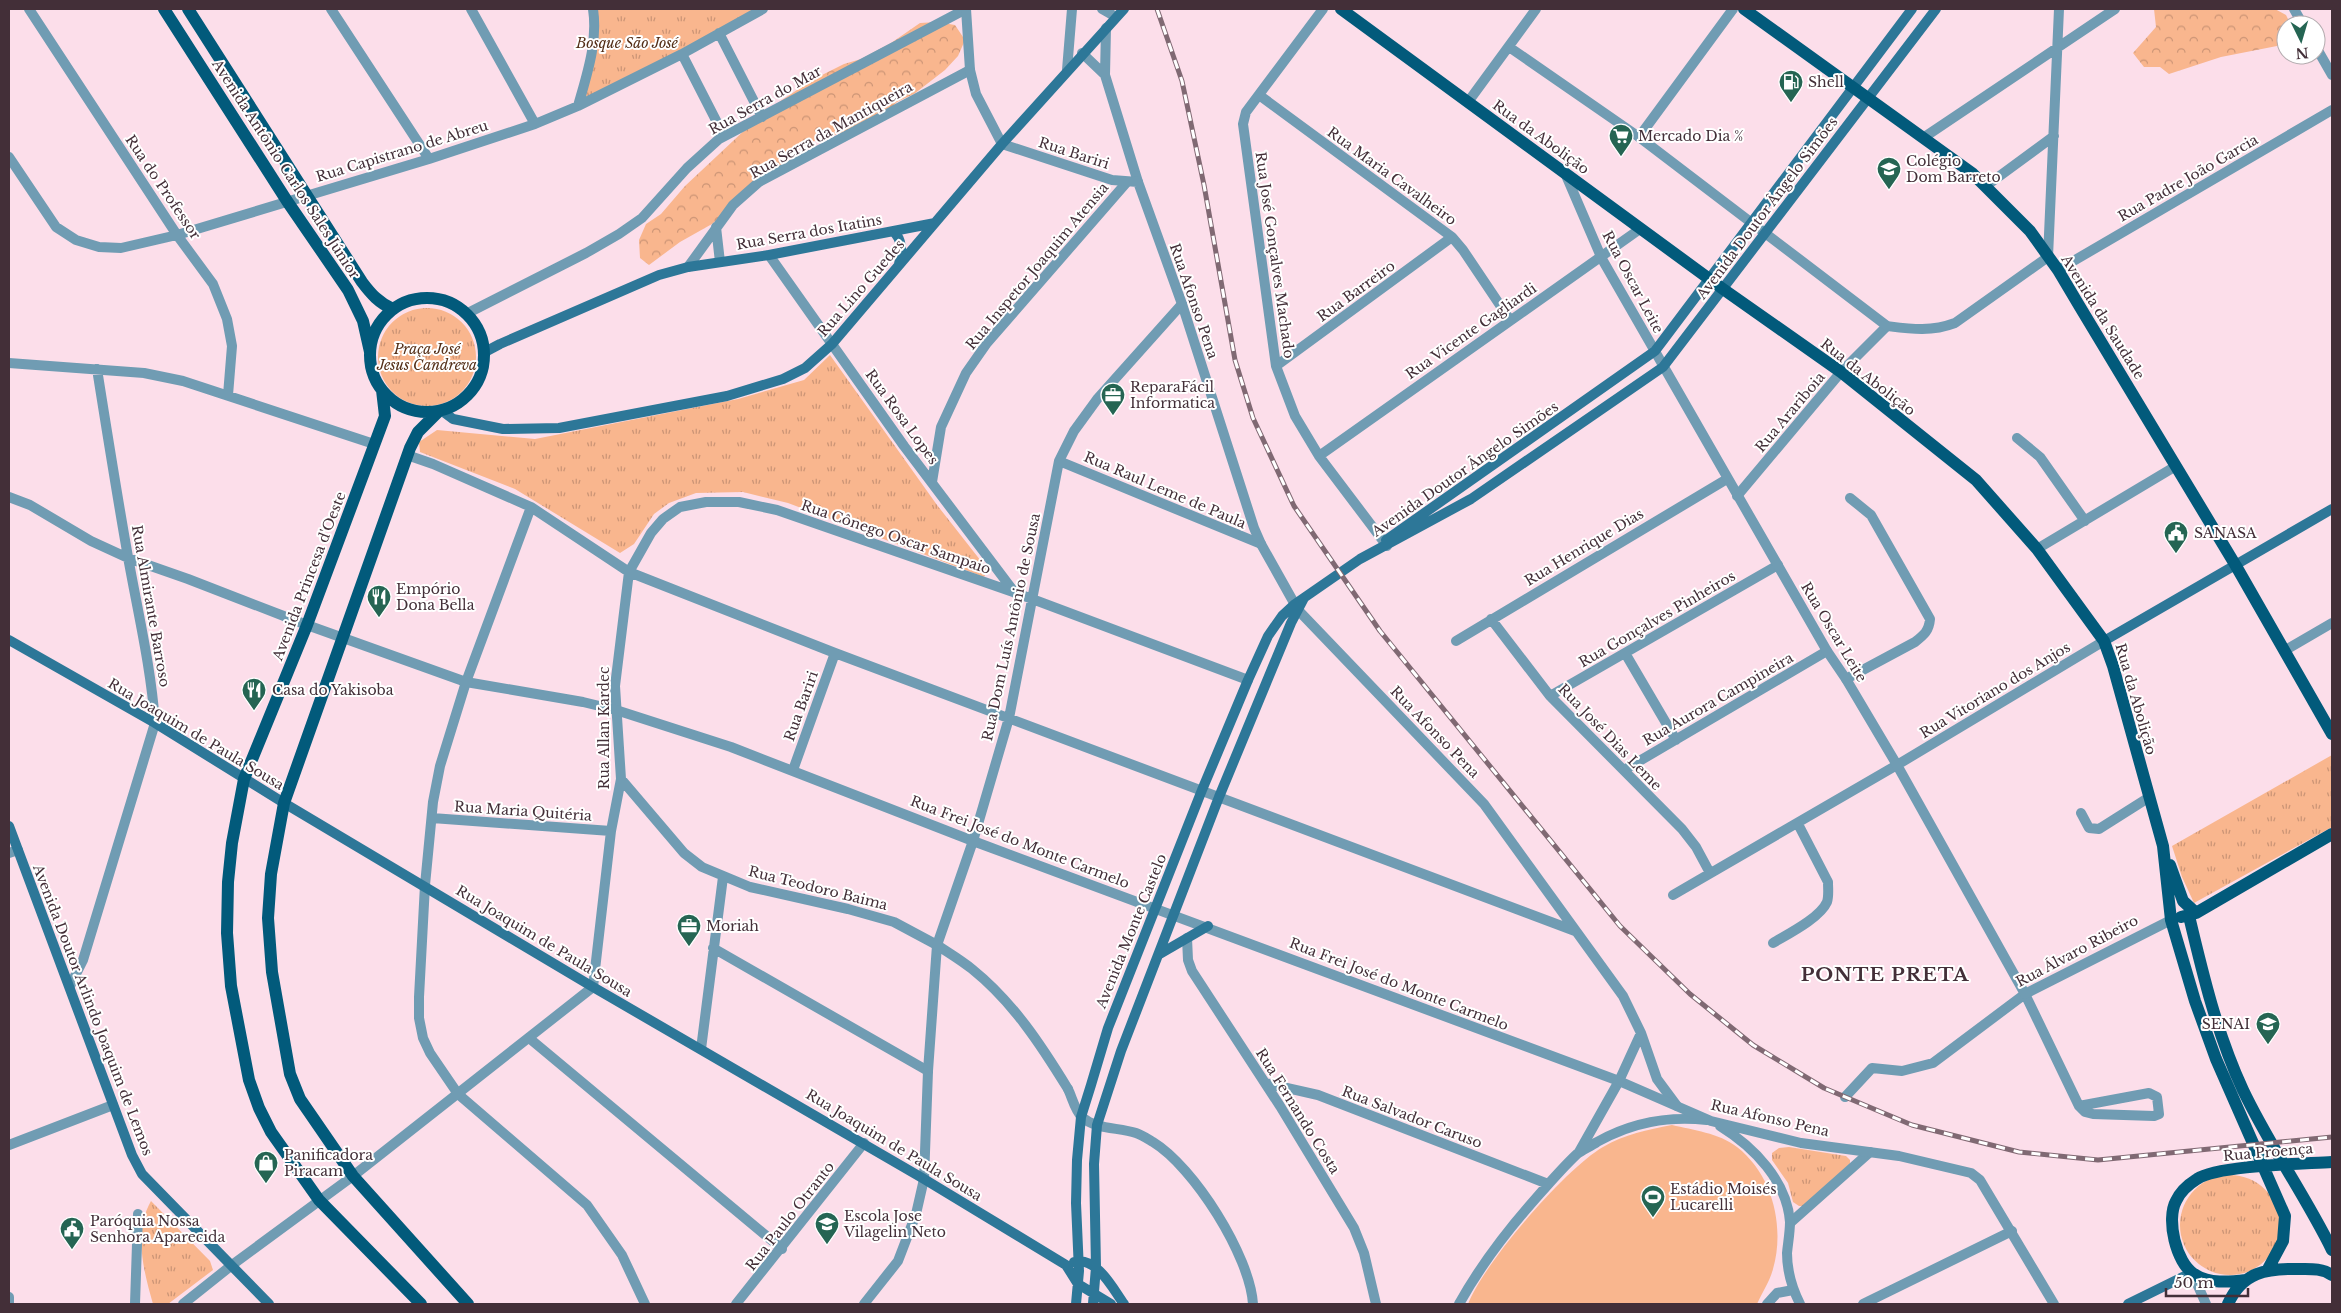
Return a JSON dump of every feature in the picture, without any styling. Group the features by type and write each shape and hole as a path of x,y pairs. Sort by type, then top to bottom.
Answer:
{"main road":[{"name":"Avenida Antônio Carlos Sales Júnior","path":"164,9 287,201 348,290 363,321 370,352"},
{"name":"Avenida Antônio Carlos Sales Júnior","path":"188,9 372,296 383,305 393,309"},
{"name":"Rua Lino Guedes","path":"440,410 453,420 494,427 536,430 559,428 727,396 783,379 804,368 832,344 1002,144 1124,9"},
{"name":"Rua da Abolição","path":"1341,9 1722,289 1841,372 1976,480 2037,549 2104,641 2113,666 2148,798 2163,846 2170,920 2213,1051 2284,1216 2285,1227 2280,1249 2268,1269"},
{"name":"Avenida da Saudade","path":"1744,9 1972,173 2030,231 2058,270 2176,466 2236,566 2332,734"},
{"name":"Avenida Doutor Ângelo Simões","path":"1372,552 1655,351 1912,9"},
{"name":"Avenida Doutor Ângelo Simões","path":"1385,544 1472,499 1663,367 1936,9"},
{"name":"Rua Serra dos Itatins","path":"688,267 769,255 935,223"},
{"path":"893,231 898,236 901,244 901,256 898,267"},
{"path":"483,353 628,288 659,275 688,267"},
{"path":"423,298 438,299 454,305 466,314 477,326 483,342 482,370 470,392 461,400 440,410 423,412 407,408 393,401 382,390 371,365 370,352 374,336 381,321 393,309 407,302 423,298"},
{"name":"Avenida Princesa d'Oeste","path":"382,390 384,416 307,625 244,779 232,843 228,882 227,933 231,986 249,1080 259,1108 271,1132 319,1200 421,1304"},
{"path":"440,410 418,432 407,455 284,803 271,874 268,918 272,972 280,1027 290,1074 300,1099 353,1176 468,1304"},
{"name":"Rua Vitoriano dos Anjos","path":"2104,641 2332,509"},
{"name":"Avenida Monte Castelo","path":"1076,1304 1079,1261 1076,1194 1081,1116 1108,1028 1154,908 1268,636 1282,616 1296,607 1308,595 1372,552"},
{"path":"1093,1304 1096,1267 1094,1164 1097,1125 1120,1051 1219,797 1296,607"},
{"name":"Rua Joaquim de Paula Sousa","path":"9,640 155,723 244,779 425,885 593,987 924,1179 1066,1265"},
{"name":"Avenida Doutor Arlindo Joaquim de Lemos","path":"9,826 13,852 70,986 132,1155 142,1174 269,1304"},
{"name":"Rua Álvaro Ribeiro","path":"2170,920 2192,914 2332,834"},
{"path":"2163,846 2181,896 2192,914 2206,989 2227,1054 2258,1120 2332,1250"},
{"path":"1158,955 1208,926"},
{"name":"Rua Proença","path":"2194,1274 2180,1258 2171,1220 2175,1201 2186,1187 2212,1171 2332,1162"},
{"path":"1111,1304 1078,1284 1066,1265 1079,1261 1096,1267 1124,1304"},
{"path":"2228,1304 2237,1288 2246,1280 2268,1269 2315,1269 2332,1275"},
{"path":"2128,1304 2194,1274 2221,1282 2246,1280"}],"street":[{"name":"Rua do Professor","path":"29,9 213,284 227,319 232,346 228,395"},
{"path":"330,9 429,159"},
{"path":"471,9 534,124"},
{"path":"578,106 590,66 594,40 593,9"},
{"name":"Rua Capistrano de Abreu","path":"9,157 56,227 76,240 99,247 121,248 178,234 429,159 534,124 578,106 682,54 763,9"},
{"path":"966,9 970,70 976,94 1002,144"},
{"name":"Rua Serra do Mar","path":"466,314 586,254 642,218 686,168 724,136 966,9"},
{"path":"1067,70 1072,9"},
{"path":"1102,9 1116,17"},
{"path":"1258,95 1322,9"},
{"path":"1468,102 1536,9"},
{"path":"1639,138 1733,9"},
{"path":"1508,47 1639,138 1887,326 1938,330 1955,324 2048,257 2059,9"},
{"path":"1923,138 2115,9"},
{"name":"Rua Afonso Pena","path":"1106,28 1105,75 1133,182 1182,304 1261,544 1296,607 1484,804 1623,996 1641,1033 1657,1078 1678,1106 1711,1121 1801,1143 1898,1156 1974,1174 2012,1231"},
{"path":"719,33 762,117"},
{"path":"682,54 724,136"},
{"path":"1082,54 1105,75"},
{"name":"Rua Serra da Mantiqueira","path":"688,267 733,205 759,182 970,70"},
{"name":"Rua José Gonçalves Machado","path":"1258,95 1243,116 1243,124 1276,366 1294,416 1319,456 1385,544"},
{"name":"Rua Maria Cavalheiro","path":"1258,95 1452,237 1463,250 1510,320"},
{"name":"Rua Padre João Garcia","path":"2058,270 2332,110"},
{"path":"1986,186 2054,136"},
{"name":"Rua Bariri","path":"1002,144 1102,177 1133,182"},
{"name":"Rua Oscar Leite","path":"1565,173 1600,255 1826,651 1846,679 1897,764 2025,994 2079,1106"},
{"name":"Rua Inspetor Joaquim Atensia","path":"932,482 941,427 966,373 987,343 1133,182"},
{"path":"716,227 720,262"},
{"name":"Rua Vicente Gagliardi","path":"1319,456 1600,255 1640,229"},
{"name":"Rua Barreiro","path":"1276,366 1452,237"},
{"name":"Rua Rosa Lopes","path":"769,255 904,446 1016,593"},
{"name":"Rua Dom Luís Antônio de Sousa","path":"869,1302 898,1261 916,1214 924,1179 928,1071 937,945 973,840 1009,718 1031,599 1060,461 1074,430 1098,398 1182,304"},
{"name":"Rua Arariboia","path":"1737,496 1841,372 1887,326"},
{"path":"9,363 27,366 144,373 183,381 374,444"},
{"name":"Rua Almirante Barroso","path":"70,986 82,960 93,928 155,723 150,671 128,558 97,369"},
{"path":"2017,438 2040,458 2085,521"},
{"path":"407,455 433,464 531,507 629,572 836,653 1575,931"},
{"name":"Rua Raul Leme de Paula","path":"1060,461 1261,544"},
{"path":"2037,549 2176,466"},
{"name":"Rua Henrique Dias","path":"1456,641 1727,479"},
{"path":"9,497 30,505 91,541 128,558 307,625"},
{"path":"1846,679 1915,642 1929,628 1930,619 1871,515 1850,498"},
{"name":"Rua Cônego Oscar Sampaio","path":"651,533 663,519 680,507 706,502 739,502 777,510 1016,593 1248,680"},
{"path":"531,507 466,682 440,766 425,885 419,997 420,1018 423,1038 430,1053 458,1094 587,1205 622,1255 644,1304"},
{"name":"Rua Allan Kardec","path":"593,987 611,831 620,779 620,746 616,710 617,670 629,572 651,533"},
{"name":"Rua Gonçalves Pinheiros","path":"1550,696 1778,565"},
{"name":"Rua José Dias Leme","path":"1491,619 1550,696 1682,829 1696,847 1710,873"},
{"path":"2284,650 2332,623"},
{"name":"Rua Frei José do Monte Carmelo","path":"307,625 466,682 583,702 616,710 723,744 973,840 1154,908 1208,926 1619,1081 1678,1106"},
{"name":"Rua Vitoriano dos Anjos","path":"1673,895 1798,824 2104,641"},
{"name":"Rua Aurora Campineira","path":"1624,770 1826,651"},
{"name":"Rua Bariri","path":"793,770 836,653"},
{"path":"1625,653 1676,740"},
{"name":"Rua Teodoro Baima","path":"620,779 684,853 702,868 722,877 780,895 848,908 894,922 937,945 972,968 1022,1020 1044,1050 1081,1116"},
{"path":"2081,812 2089,828 2099,829 2148,798"},
{"name":"Rua Maria Quitéria","path":"432,818 611,831"},
{"path":"1773,943 1820,911 1828,897 1828,882 1798,824"},
{"path":"701,1049 722,877"},
{"name":"Rua Álvaro Ribeiro","path":"1845,1097 1872,1068 1902,1071 1933,1063 2025,994 2170,920"},
{"name":"Rua Fernando Costa","path":"1187,938 1188,960 1192,971 1265,1083 1354,1228 1364,1253 1376,1304"},
{"path":"713,948 928,1071"},
{"path":"183,1304 232,1265 353,1176 593,987"},
{"path":"1579,1153 1619,1081 1641,1033"},
{"path":"529,1038 782,1249"},
{"name":"Rua Salvador Caruso","path":"1265,1083 1318,1095 1548,1184"},
{"path":"2149,1093 2157,1097 2160,1111 2157,1116 2094,1114 2085,1112 2079,1106 2149,1093"},
{"path":"9,1145 113,1105"},
{"path":"1081,1116 1097,1125 1136,1133 1168,1152 1186,1172 1211,1206 1238,1252 1248,1274 1253,1304"},
{"path":"1459,1304 1475,1277 1500,1242 1548,1184 1579,1153 1615,1132 1631,1126 1679,1118 1711,1121 1745,1143 1763,1161 1779,1187 1790,1223 1788,1266 1793,1290 1800,1304"},
{"name":"Rua Paulo Otranto","path":"736,1304 782,1249 864,1144"},
{"path":"1790,1223 1870,1152"},
{"path":"134,1304 138,1214"},
{"path":"1863,1304 2012,1231 2054,1304"},
{"path":"2194,1274 2206,1304"},
{"path":"1768,1302 1777,1293 1793,1290"},
{"path":"9,1297 10,1304"}],"green space":[{"name":"Bosque São José","path":"593,9 763,9 578,106 589,66"},
{"path":"2154,9 2275,9 2286,15 2276,15 2276,46 2221,57 2169,74 2160,67 2144,67 2133,53 2156,27"},
{"path":"937,22 955,25 965,40 958,56 945,70 914,94 897,102 885,114 851,130 814,141 799,149 712,224 680,242 649,265 640,258 639,240 646,224 661,214 685,186 749,126 782,100 812,80 844,64 861,59 891,43 920,23"},
{"name":"Praça José Jesus Candreva","path":"427,308 446,311 462,322 473,338 476,357 473,376 462,392 446,403 427,406 408,403 392,392 381,376 378,357 381,338 392,322 408,311"},
{"path":"830,355 937,505 988,570 984,577 788,503 743,492 696,493 669,503 654,514 634,544 620,553 515,489 420,452 419,442 437,430 535,439 738,399 804,380"},
{"path":"2332,755 2332,827 2194,903 2182,877 2172,846"},
{"name":"Estádio Moisés Lucarelli","path":"1672,1125 1706,1133 1730,1142 1760,1172 1773,1203 1778,1236 1772,1273 1757,1304 1468,1304 1490,1265 1527,1218 1587,1158 1603,1147 1620,1139"},
{"path":"1789,1147 1846,1156 1850,1160 1850,1166 1806,1206 1799,1206 1793,1202 1788,1183 1772,1160 1772,1153 1779,1148"},
{"path":"2230,1175 2240,1176 2258,1183 2272,1197 2279,1215 2279,1235 2272,1253 2258,1267 2240,1274 2230,1275 2220,1274 2202,1267 2188,1253 2181,1235 2180,1225 2181,1215 2188,1197 2202,1183 2220,1176"},
{"path":"151,1201 210,1261 213,1270 168,1304 153,1304 146,1279 141,1239 142,1226"}],"railway":[{"path":"1157,9 1182,81 1204,185 1235,360 1253,418 1294,506 1380,631 1620,926 1690,994 1753,1045 1824,1088 1912,1125 2019,1152 2098,1160 2332,1137"}],"place":[{"name":"Shell","path":"1791,103"},
{"name":"Mercado Dia %","path":"1621,157"},
{"name":"Colégio Dom Barreto","path":"1889,190"},
{"name":"ReparaFácil Informatica","path":"1113,416"},
{"name":"SANASA","path":"2176,554"},
{"name":"Empório Dona Bella","path":"379,618"},
{"name":"Casa do Yakisoba","path":"254,711"},
{"name":"Moriah","path":"689,947"},
{"name":"SENAI","path":"2268,1045"},
{"name":"Panificadora Piracam","path":"266,1184"},
{"name":"Estádio Moisés Lucarelli","path":"1653,1218"},
{"name":"Escola Jose Vilagelin Neto","path":"827,1245"},
{"name":"Paróquia Nossa Senhora Aparecida","path":"72,1250"}],"district":[{"name":"PONTE PRETA","path":"1885,974"}]}
